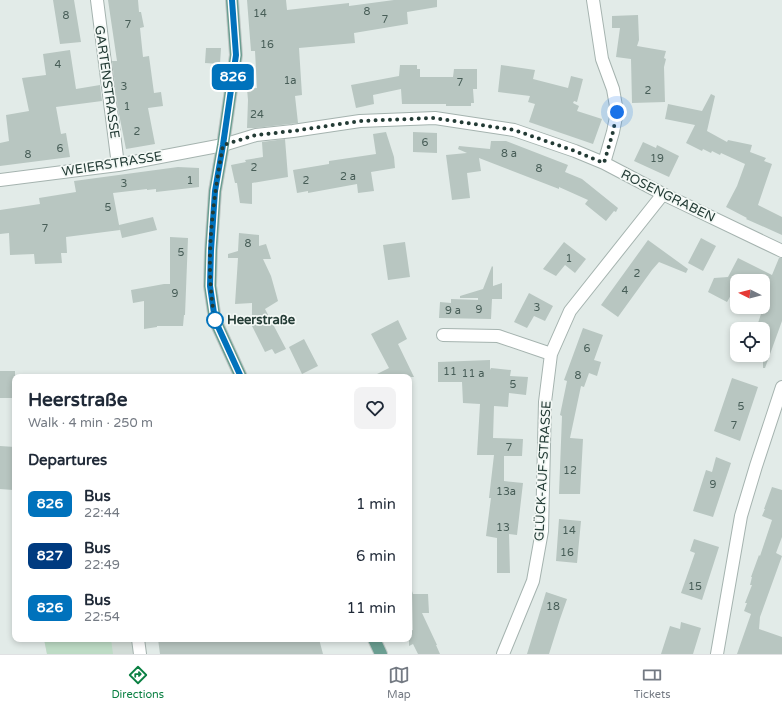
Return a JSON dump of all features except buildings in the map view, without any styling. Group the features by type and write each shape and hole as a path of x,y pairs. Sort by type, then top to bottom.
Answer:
{"main road":[{"path":"232,0 236,55 215,191 210,286 215,320 241,374"},
{"path":"375,642 381,654"}],"street":[{"name":"GARTENSTRASSE","path":"96,0 118,165"},
{"path":"593,0 602,60 613,89 617,112 604,163"},
{"name":"ROSENGRABEN","path":"223,145 256,135 360,121 434,118 514,130 575,151 604,163 663,194 782,251"},
{"name":"WEIERSTRASSE","path":"0,180 118,165 223,145"},
{"name":"GLÜCK-AUF-STRASSE","path":"503,654 533,581 542,531 545,402 551,354 570,311 663,194"},
{"path":"442,335 498,336 551,354"},
{"path":"716,654 741,516 782,387"},
{"path":"138,642 140,654"}],"shaded area":[{"path":"45,642 132,642 134,654 47,654"}],"green space":[{"path":"45,642 111,642 113,654 47,654"}],"bus line":[{"name":"826","path":"232,0 236,55 215,191 210,286 215,320 240,374"}],"place":[{"name":"Heerstraße","path":"215,320"}],"route":[{"path":"215,320 210,286 211,250 215,191 223,145 256,135 360,121 434,118 514,130 575,151 604,163 617,112"}]}
